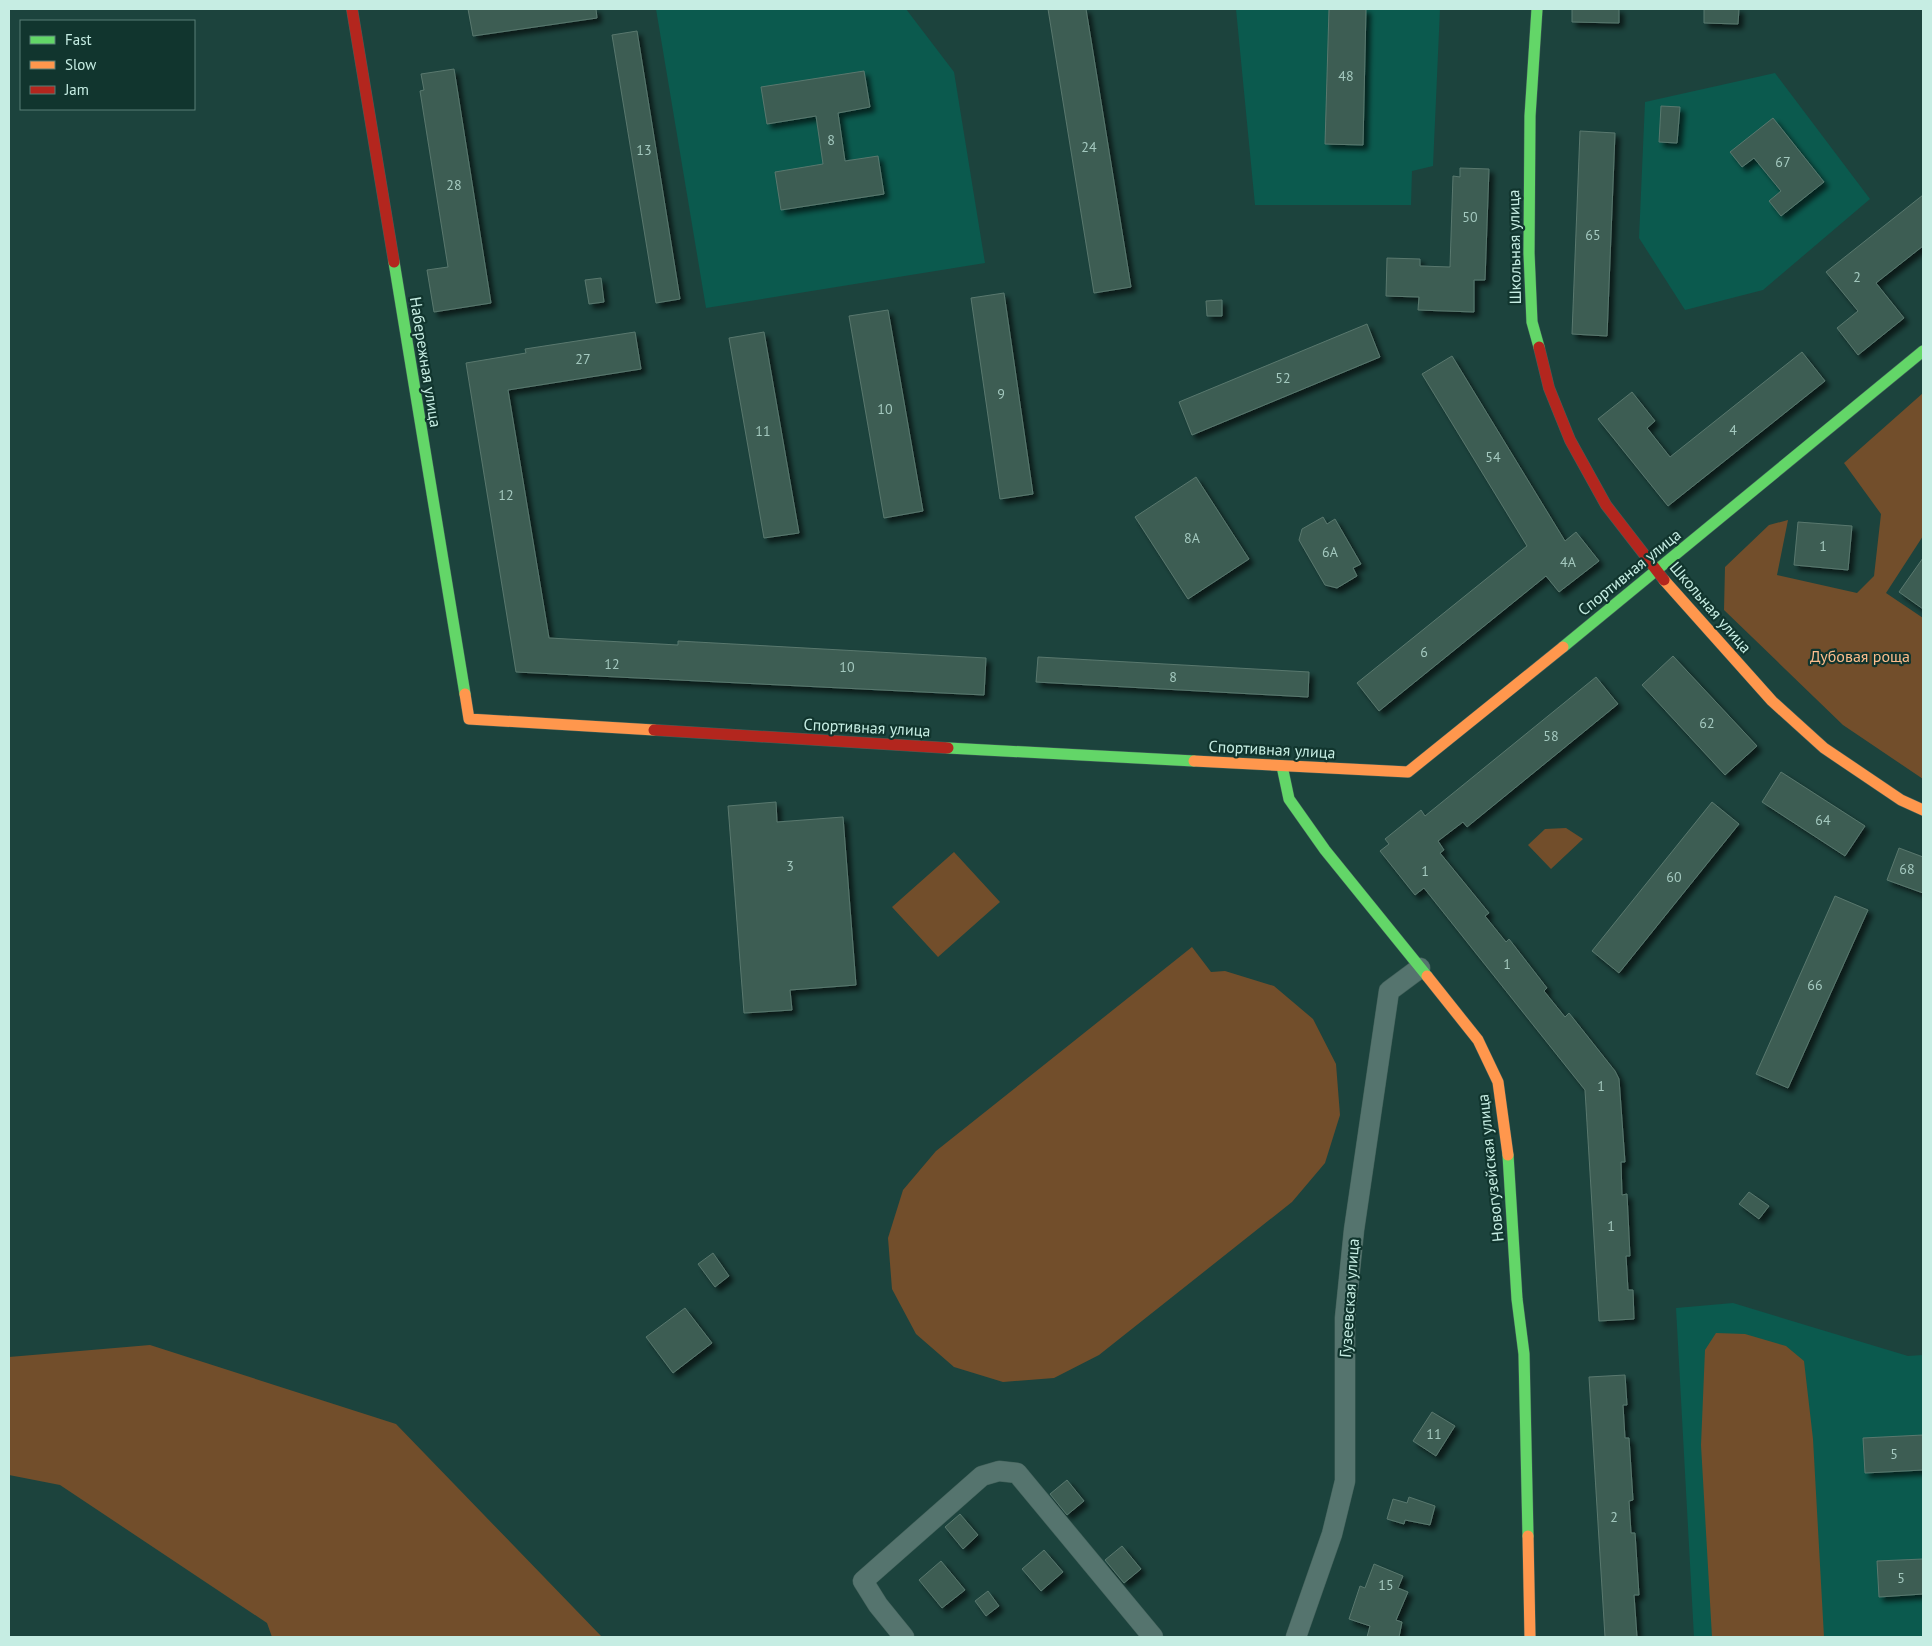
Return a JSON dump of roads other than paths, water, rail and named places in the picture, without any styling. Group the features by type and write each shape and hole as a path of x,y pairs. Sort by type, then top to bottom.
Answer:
{"street":[{"name":"Набережная улица","path":"352,9 469,719"},
{"name":"Школьная улица","path":"1537,9 1530,116 1529,253 1532,322 1550,388 1570,440 1606,505 1677,596 1772,702 1824,748 1901,800 1923,810"},
{"name":"Спортивная улица","path":"469,719 1408,772 1657,571 1923,351"},
{"name":"Новогузейская улица","path":"1282,766 1289,800 1325,850 1478,1040 1498,1082 1510,1173 1518,1299 1524,1354 1530,1637"},
{"name":"Гузеевская улица","path":"1296,1637 1332,1534 1345,1481 1345,1318 1354,1230 1389,991 1420,968"},
{"path":"904,1637 878,1605 863,1581 982,1476 999,1471 1017,1473 1153,1637"}],"park label":[{"name":"Дубовая роща","path":"1860,656"}]}
